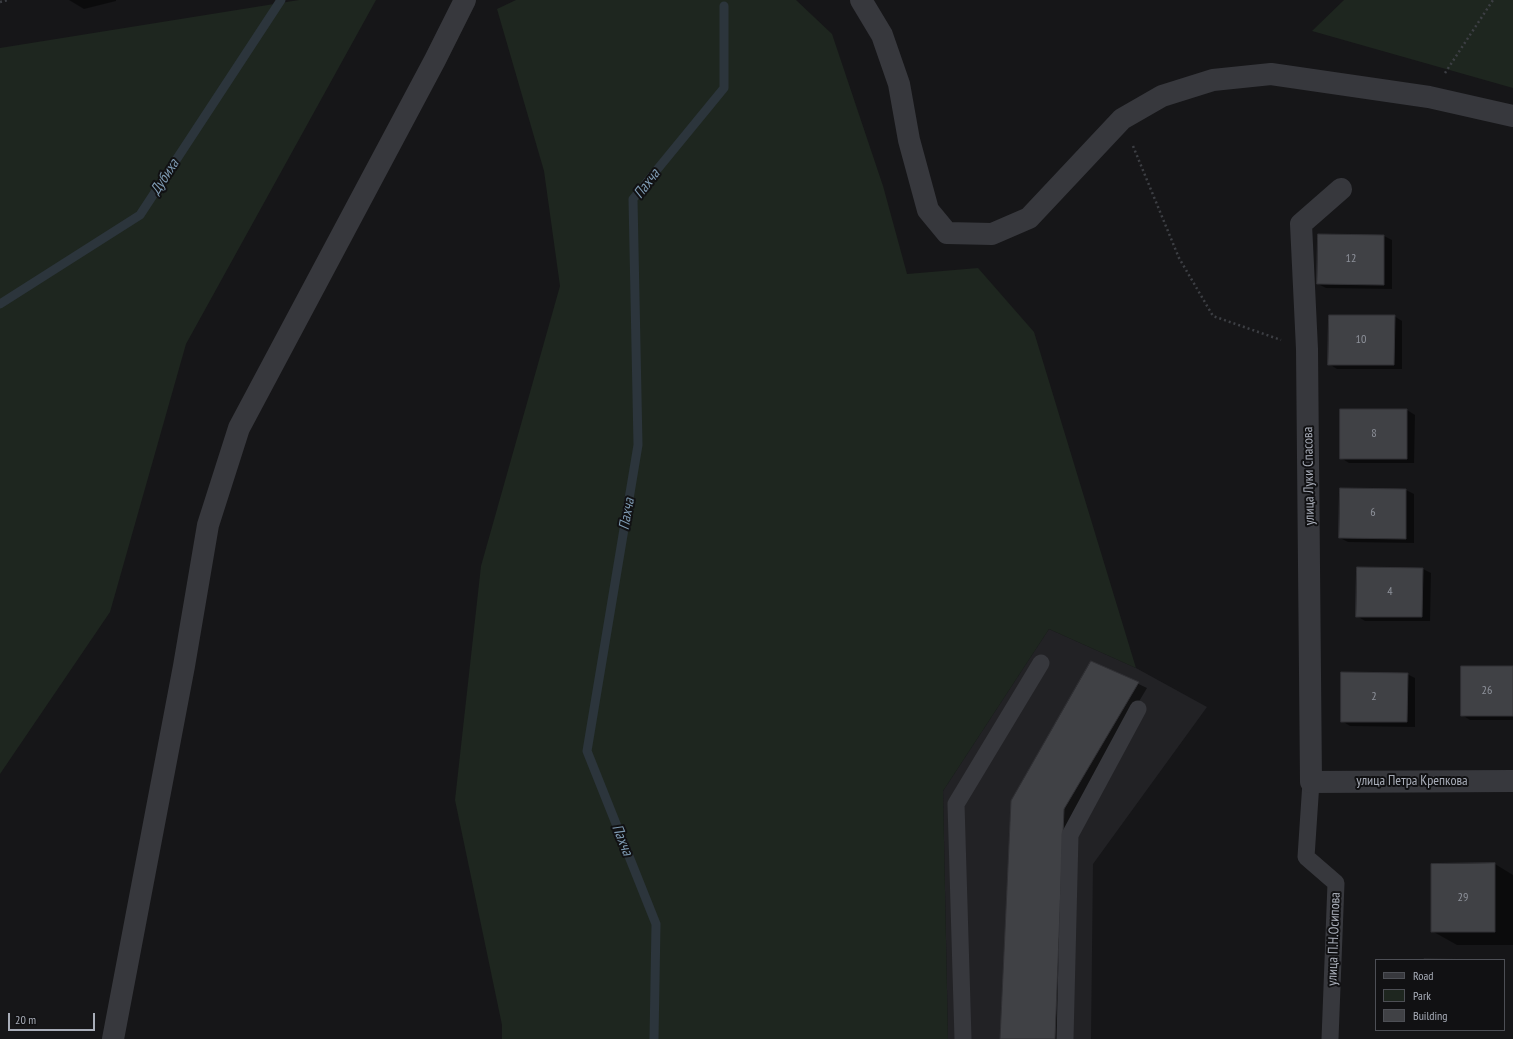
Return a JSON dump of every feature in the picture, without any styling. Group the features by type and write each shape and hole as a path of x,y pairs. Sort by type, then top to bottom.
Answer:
{"street":[{"path":"113,1039 184,666 208,525 239,428 435,60 465,0"},
{"path":"861,0 882,35 899,84 909,140 928,210 948,233 992,234 1029,218 1122,119 1162,96 1213,80 1271,74 1429,96 1513,116"},
{"name":"улица Луки Спасова","path":"1311,782 1307,349 1301,224 1341,189"},
{"name":"улица Петра Крепкова","path":"1311,782 1513,781"}],"lane":[{"path":"962,1039 956,804 1042,663"},
{"path":"1065,1039 1070,835 1138,709"},
{"name":"улица П.Н.Осипова","path":"1311,782 1306,857 1336,883 1330,1039"}],"path":[{"path":"0,2 8,0"},
{"path":"1429,96 1493,0"},
{"path":"1122,119 1179,258 1213,316 1307,349"}],"shaded area":[{"path":"1049,629 1136,668 1207,707 1093,864 1091,1039 948,1039 943,791"}],"green space":[{"path":"299,0 376,0 186,344 110,612 0,774 0,48"},
{"path":"516,0 796,0 832,34 883,186 907,274 978,268 1034,332 1136,668 1049,629 943,791 948,1039 502,1039 502,1025 455,800 481,566 560,286 544,171 497,9"},
{"path":"1344,0 1513,0 1513,88 1312,31"}],"building":[{"path":"1318,234 1384,235 1384,285 1317,284"},
{"path":"1329,315 1395,315 1394,365 1328,365"},
{"path":"1340,409 1407,409 1407,459 1340,459"},
{"path":"1340,488 1406,489 1406,539 1339,538"},
{"path":"1357,567 1423,568 1422,617 1356,617"},
{"path":"1091,661 1139,682 1064,809 1055,1039 1000,1039 1011,801"},
{"path":"1461,666 1513,666 1513,716 1461,716"},
{"path":"1341,672 1408,673 1407,722 1341,722"},
{"path":"1495,863 1495,932 1431,932 1431,864"}],"waterway":[{"name":"Дубиха","path":"0,304 140,215 281,0"},
{"name":"Пахча","path":"654,1039 656,924 587,751 638,445 633,199 724,88 724,6"}]}
